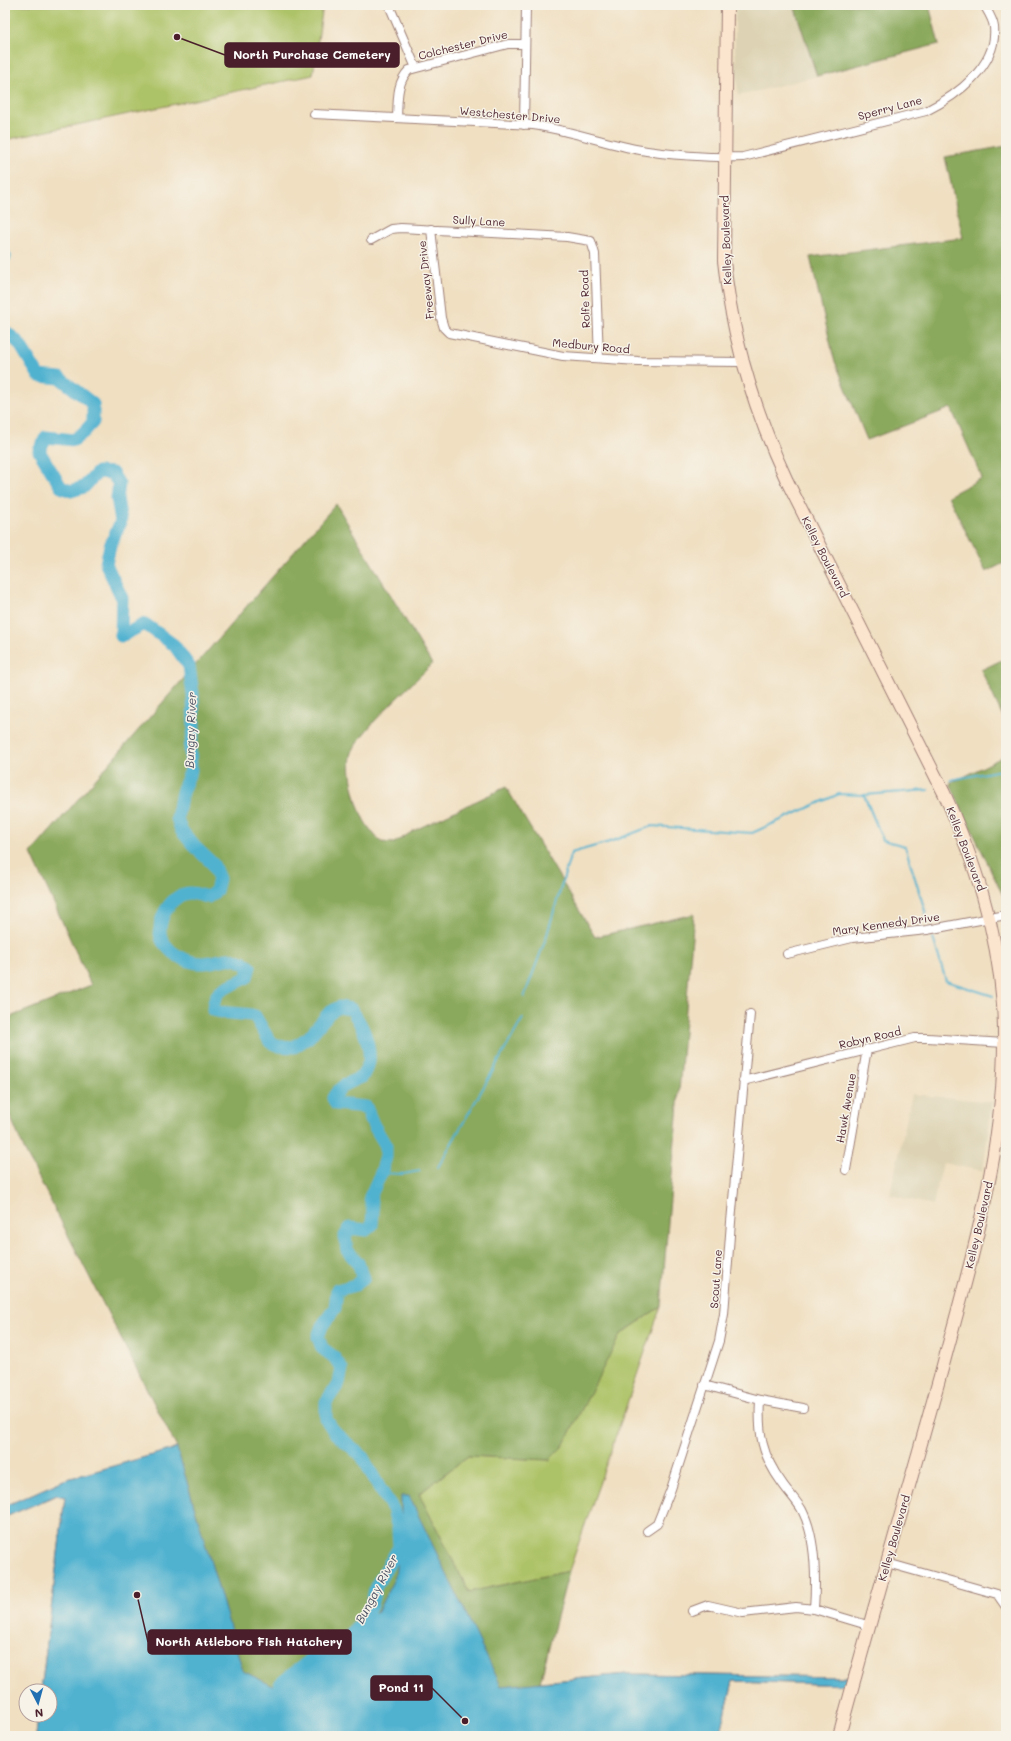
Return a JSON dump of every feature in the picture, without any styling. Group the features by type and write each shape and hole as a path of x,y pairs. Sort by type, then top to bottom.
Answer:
{"main road":[{"name":"Kelley Boulevard","path":"727,5 724,261 728,296 742,362 767,438 780,466 958,824 975,868 989,918 1000,974 1004,1043 997,1131 985,1203 964,1289 839,1736"}],"street":[{"path":"389,5 416,68"},
{"path":"524,125 526,5"},
{"name":"Sperry Lane","path":"725,158 753,155 926,111 944,102 962,90 985,62 991,47 994,27 984,5"},
{"name":"Colchester Drive","path":"397,118 398,93 402,77 409,70 508,44 526,44"},
{"name":"Westchester Drive","path":"314,114 524,125 566,131 636,149 725,158"},
{"name":"Sully Lane","path":"371,240 391,229 431,229 567,237 590,240"},
{"name":"Freeway Drive","path":"431,229 440,318 444,328"},
{"name":"Rolfe Road","path":"590,240 595,254 599,358"},
{"name":"Medbury Road","path":"444,328 452,334 536,352 563,356 702,362 742,362"},
{"name":"Mary Kennedy Drive","path":"787,954 852,938 927,930 1006,916"},
{"name":"Scout Lane","path":"647,1531 657,1524 671,1489 719,1341 724,1314 725,1285 750,1014"},
{"name":"Robyn Road","path":"744,1081 915,1038 1004,1043"},
{"name":"Hawk Avenue","path":"846,1170 867,1049"},
{"path":"704,1385 760,1400 803,1408"},
{"path":"760,1400 758,1424 764,1452 781,1481 802,1510 810,1532 815,1579 814,1609"},
{"path":"887,1562 997,1594 1006,1607"},
{"path":"692,1611 708,1604 743,1613 796,1607 814,1609 864,1624 868,1632"}],"shaded area":[{"path":"735,5 794,5 817,76 738,96 735,48"},
{"path":"912,1094 992,1102 983,1171 943,1163 933,1205 890,1195"}],"green space":[{"path":"5,5 323,5 313,75 5,140"},
{"path":"794,5 929,5 939,44 817,76"},
{"path":"1006,146 1006,562 986,572 948,496 982,478 951,408 867,440 834,359 810,257 963,238 945,157"},
{"path":"336,504 432,664 374,722 355,746 351,756 351,776 357,803 367,825 381,842 394,843 415,830 506,787 595,937 694,914 661,1306 620,1335 563,1446 549,1460 468,1456 419,1494 469,1592 569,1571 540,1682 627,1674 849,1677 847,1685 733,1681 720,1736 36,1736 37,1723 58,1723 58,1683 42,1683 65,1497 57,1495 5,1517 5,1506 64,1480 177,1448 24,1149 5,1104 5,1019 91,985 31,853"},
{"path":"1006,658 1006,723 981,670"},
{"path":"1006,755 1006,902 950,784"},
{"path":"661,1306 569,1571 469,1592 419,1494 468,1456 550,1460 620,1335"}],"water":[{"path":"177,1448 243,1671 281,1690 286,1680 359,1620 371,1616 377,1612 395,1577 401,1525 401,1496 409,1496 501,1686 627,1674 849,1677 847,1685 733,1681 720,1736 36,1736 37,1723 58,1723 58,1683 42,1683 65,1497 57,1495 5,1517 5,1506 64,1480"}],"waterway":[{"name":"Bungay River","path":"5,331 19,343 39,376 60,378 93,404 93,422 84,432 74,440 46,437 39,451 61,487 71,491 84,487 98,472 112,473 119,484 117,498 121,521 110,546 106,564 122,598 121,636 145,624 174,645 189,666 193,694 194,730 190,748 191,770 182,792 177,818 181,830 195,847 213,864 219,879 216,891 208,897 194,893 183,894 171,903 166,910 160,925 160,933 163,941 172,952 191,962 203,963 232,959 243,962 250,967 247,977 224,989 216,996 213,1010 255,1016 270,1042 279,1046 294,1047 309,1037 329,1013 339,1007 351,1009 362,1027 367,1041 369,1062 362,1077 342,1087 333,1098 336,1104 366,1107 373,1124 386,1146 386,1157 381,1173 370,1197 373,1212 372,1225 366,1230 350,1228 345,1236 347,1250 358,1263 364,1278 355,1285 337,1290 335,1308 322,1326 318,1337 322,1348 334,1357 342,1369 339,1383 326,1402 326,1419 335,1433 362,1456 393,1509 398,1528 399,1547 376,1586 371,1606 360,1624 353,1632"},
{"path":"951,780 1006,769"},
{"path":"864,795 928,790"},
{"path":"524,997 546,938 571,853 613,841 652,826 752,833 839,794 864,795 883,840 905,846 926,914"},
{"path":"933,938 946,981 993,996"},
{"path":"438,1167 523,1018"},
{"path":"381,1173 403,1174 420,1171"},
{"path":"393,1560 399,1562"},
{"name":"Bungay River","path":"295,1697 281,1692 279,1687 281,1683 319,1653 335,1644"}],"place":[{"name":"North Purchase Cemetery","path":"177,37"},
{"name":"North Attleboro Fish Hatchery","path":"137,1595"},
{"name":"Pond 11","path":"465,1721"}]}
